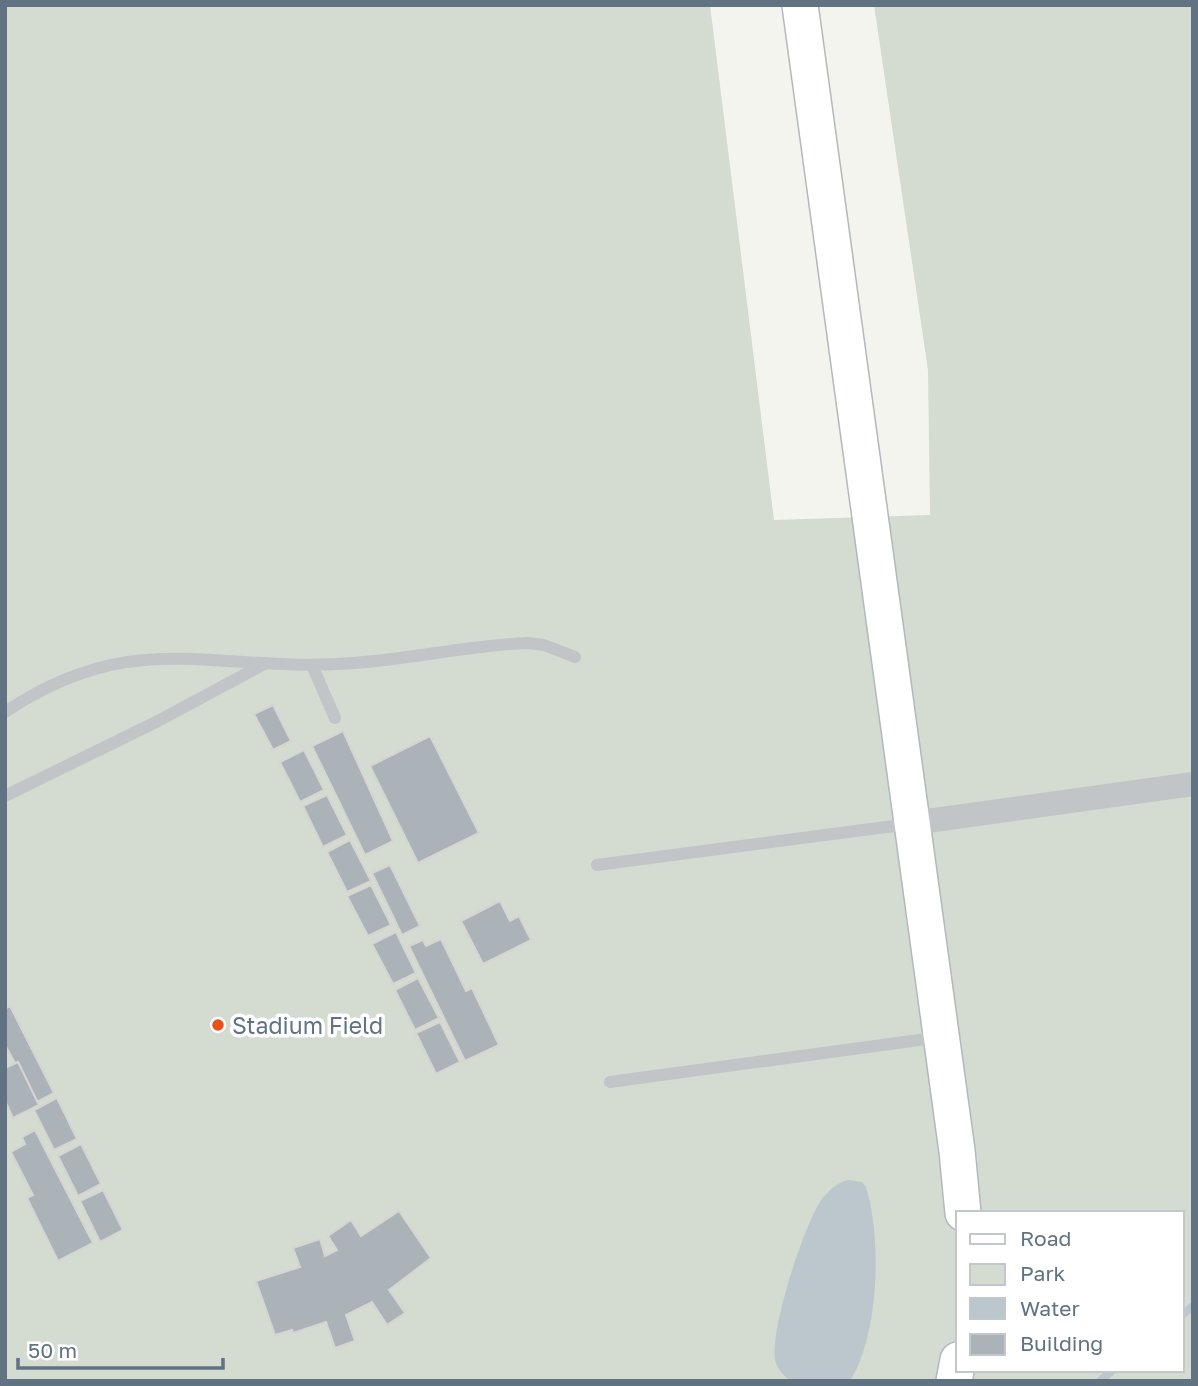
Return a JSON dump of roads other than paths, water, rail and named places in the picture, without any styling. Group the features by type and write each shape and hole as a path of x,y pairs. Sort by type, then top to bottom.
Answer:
{"street":[{"path":"800,5 913,823 963,1211"},
{"path":"913,823 1193,784"}],"lane":[{"path":"5,712 55,682 122,660 186,656 266,663 355,663 515,643 544,645 575,657"},
{"path":"5,796 266,663"},
{"path":"312,664 335,718"},
{"path":"597,865 913,823"},
{"path":"610,1082 941,1037"}],"water":[{"path":"848,1180 862,1182 866,1187 874,1233 875,1286 867,1339 860,1362 850,1381 791,1381 781,1372 775,1360 778,1325 790,1277 806,1230 822,1199 834,1187"}],"waterway":[{"path":"1184,1313 1193,1306"},
{"path":"1100,1381 1111,1372"}],"place":[{"name":"Stadium Field","path":"218,1025"}]}
